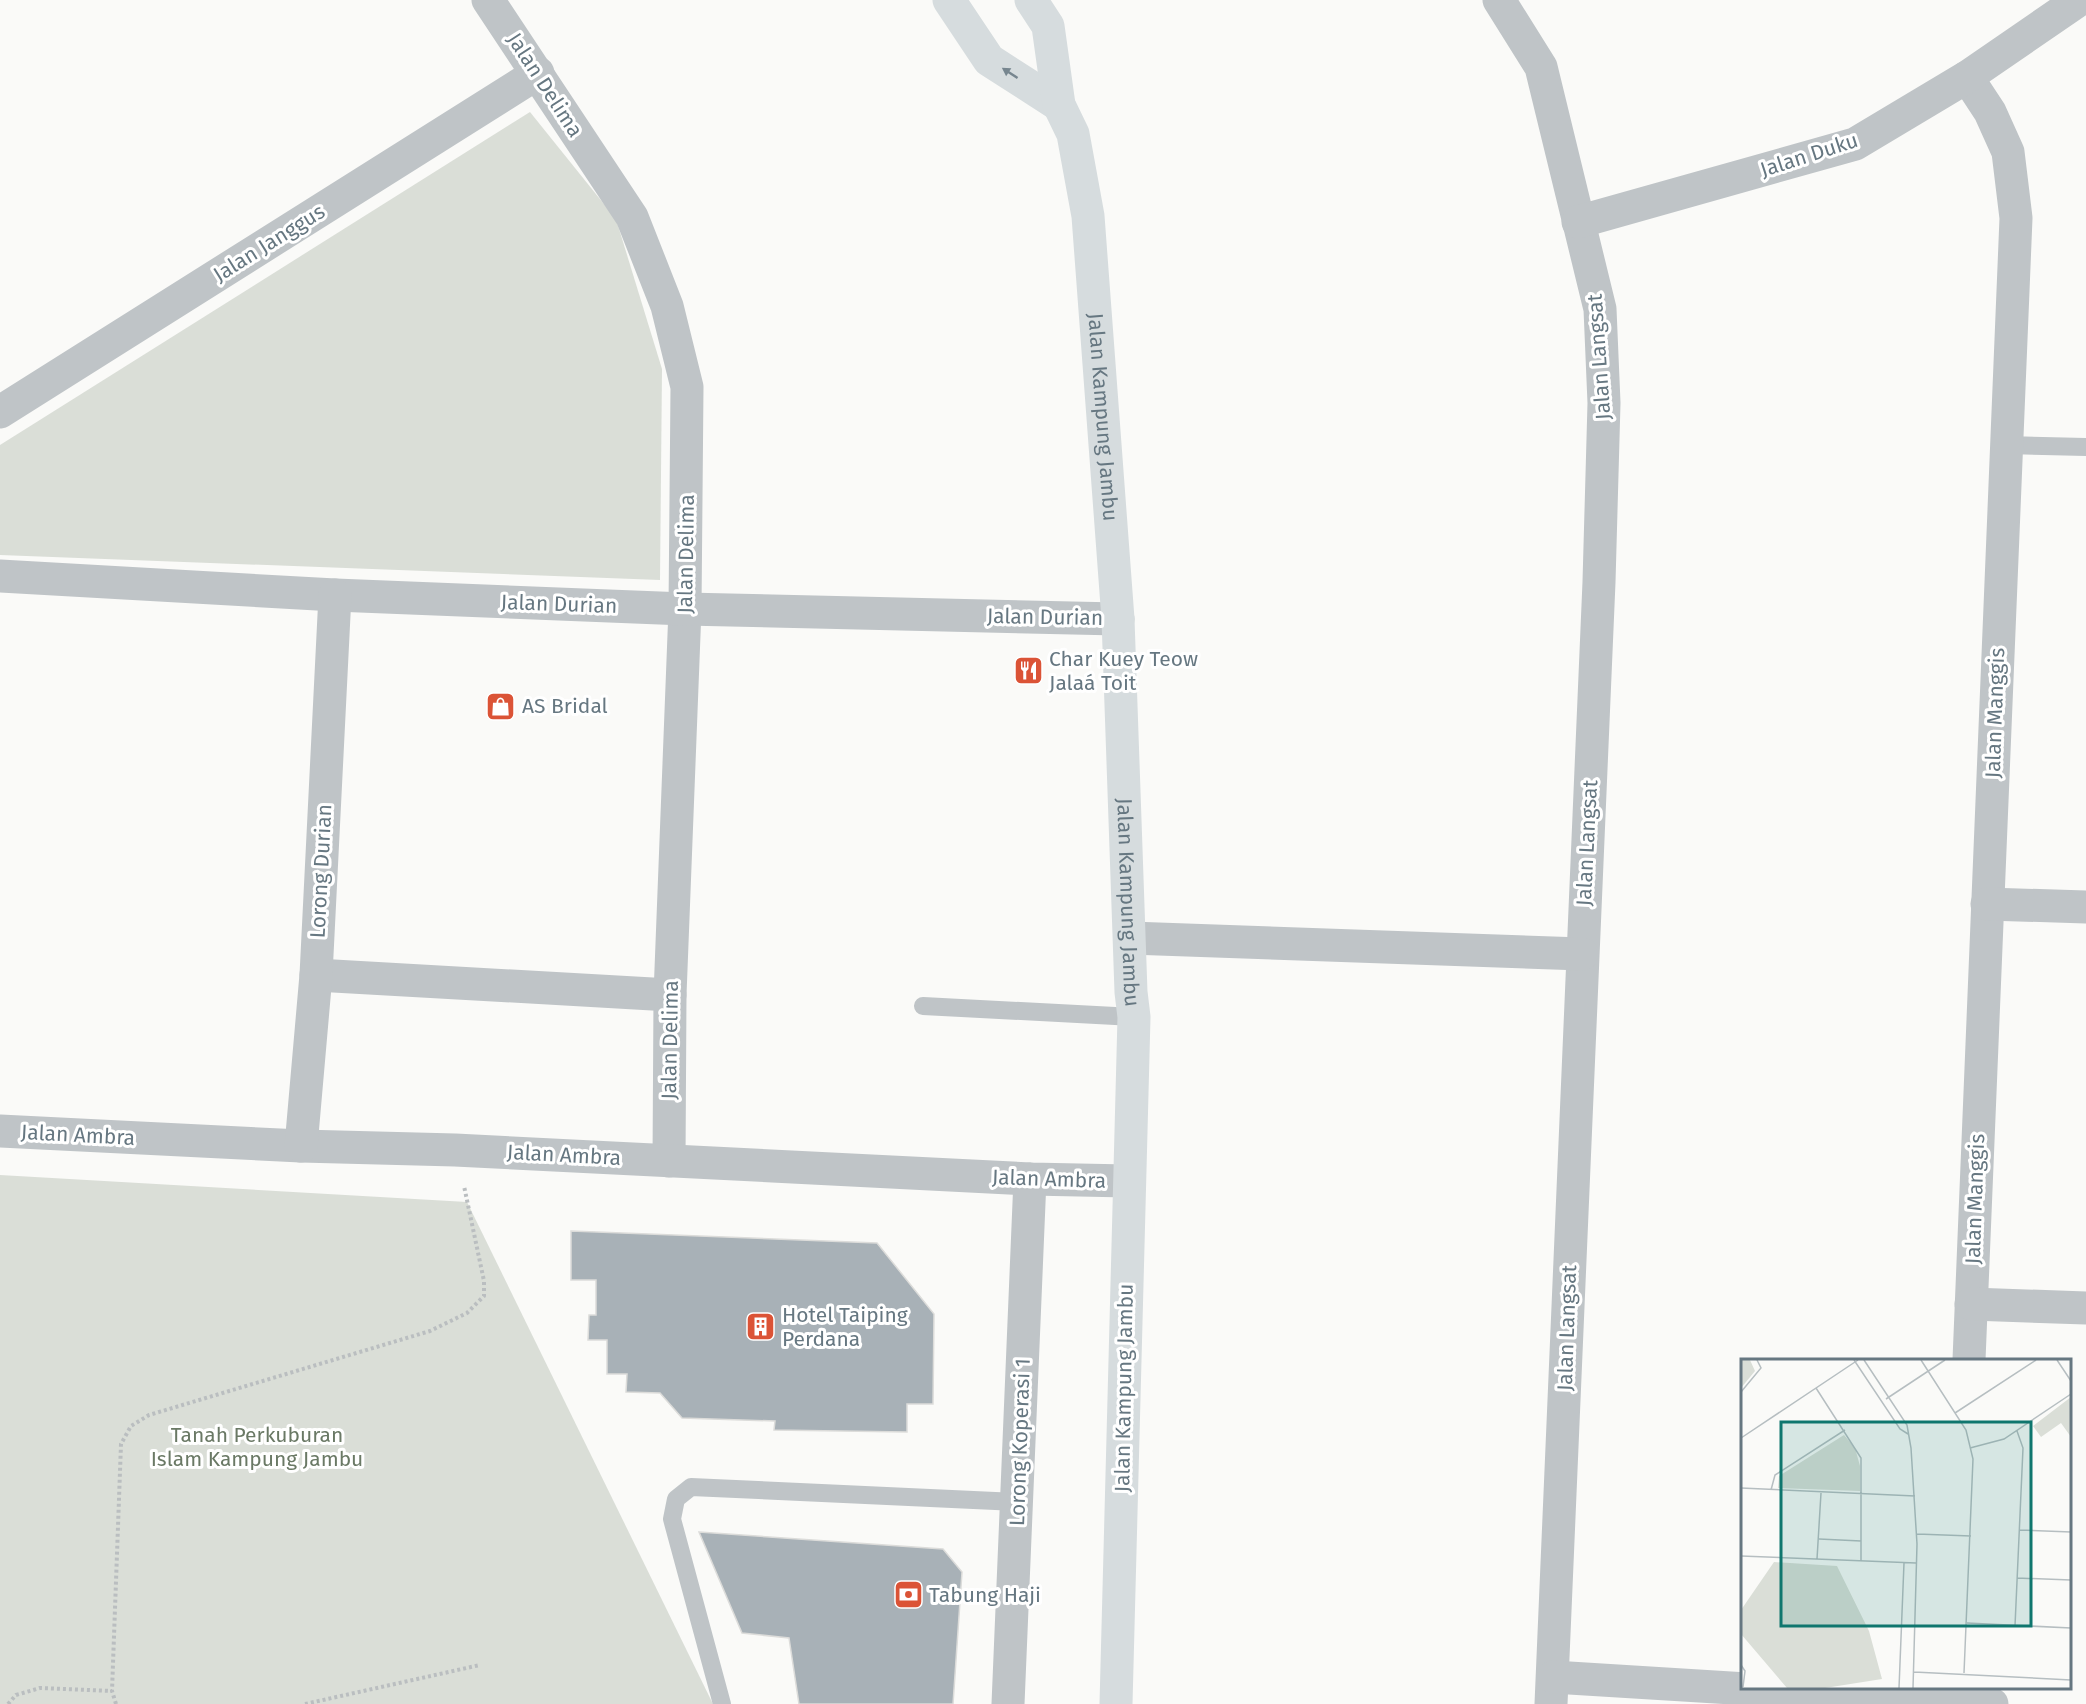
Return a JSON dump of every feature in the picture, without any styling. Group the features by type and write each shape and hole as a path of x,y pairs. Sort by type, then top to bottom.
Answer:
{"main road":[{"path":"949,0 989,60 1059,105"},
{"name":"Jalan Kampung Jambu","path":"1031,0 1048,26 1059,105 1072,134 1088,216 1118,619 1131,992 1134,1017 1116,1704"}],"street":[{"name":"Jalan Delima","path":"488,0 632,217 667,306 687,387 685,609 670,995 669,1161"},
{"name":"Jalan Langsat","path":"1499,0 1541,67 1600,309 1604,403 1599,593 1552,1691"},
{"name":"Jalan Duku","path":"1578,222 1856,144 1967,77 2079,0"},
{"name":"Jalan Janggus","path":"0,412 538,73"},
{"name":"Jalan Manggis","path":"1967,77 1990,112 2008,152 2016,218 1968,1359"},
{"name":"Jalan Durian","path":"0,576 335,596 685,609 1118,619"},
{"name":"Lorong Durian","path":"301,1146 316,975 335,596"},
{"path":"1987,904 2086,907"},
{"path":"1130,938 1582,954"},
{"path":"316,975 670,995"},
{"name":"Jalan Ambra","path":"0,1131 301,1146 455,1150 1030,1179 1128,1181"},
{"name":"Lorong Koperasi 1","path":"1008,1704 1030,1179"},
{"path":"1971,1304 2086,1308"},
{"path":"1552,1691 1952,1695 1992,1704"}],"lane":[{"path":"2006,445 2086,447"},
{"path":"923,1006 1134,1017"},
{"path":"722,1704 672,1520 676,1499 691,1487 1017,1502"}],"path":[{"path":"116,1704 112,1691 121,1444 131,1426 149,1416 430,1331 467,1313 483,1296 484,1281 455,1150"},
{"path":"305,1704 480,1665"},
{"path":"8,1704 16,1695 40,1688 112,1691"}],"green space":[{"path":"530,112 616,219 662,369 660,580 0,555 0,445"},
{"name":"Tanah Perkuburan Islam Kampung Jambu","path":"0,1175 467,1202 713,1704 0,1704"}],"building":[{"name":"Hotel Taiping Perdana","path":"571,1231 877,1243 934,1314 933,1404 907,1404 907,1432 774,1430 775,1421 682,1418 660,1393 626,1392 627,1374 607,1374 607,1340 588,1340 589,1315 596,1315 596,1280 571,1280"},
{"path":"699,1532 943,1549 962,1572 953,1704 799,1704 789,1638 742,1633"}],"place":[{"name":"Char Kuey Teow Jalaá Toit","path":"1028,671"},
{"name":"AS Bridal","path":"501,706"},
{"name":"Hotel Taiping Perdana","path":"761,1327"},
{"name":"Tabung Haji","path":"908,1595"}]}
